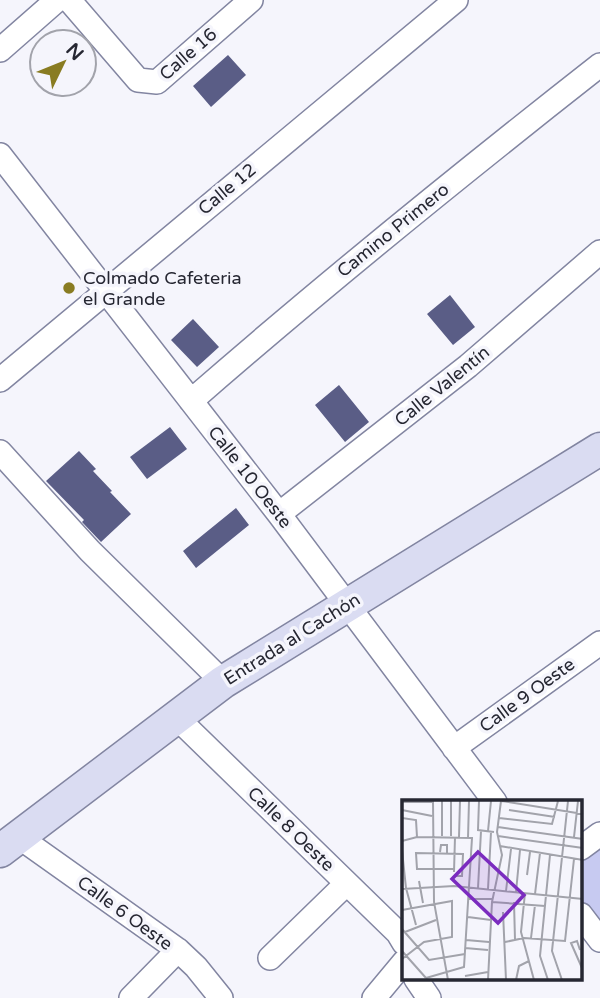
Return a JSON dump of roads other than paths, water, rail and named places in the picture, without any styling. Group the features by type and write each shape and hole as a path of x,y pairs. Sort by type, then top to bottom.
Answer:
{"street":[{"path":"0,50 57,0"},
{"name":"Calle 16","path":"69,0 138,80 148,83 157,82 251,0"},
{"name":"Calle 12","path":"0,380 456,0"},
{"name":"Camino Primero","path":"191,401 301,305 467,169 600,65"},
{"name":"Calle 10 Oeste","path":"0,155 279,514 493,800"},
{"name":"Calle Valentín","path":"279,514 468,366 600,252"},
{"name":"Entrada al Cachón","path":"10,844 223,682 600,449"},
{"path":"0,452 90,551 223,682"},
{"name":"Calle 9 Oeste","path":"454,748 600,643"},
{"name":"Calle 8 Oeste","path":"176,717 402,940"},
{"path":"582,847 600,834"},
{"name":"Calle 6 Oeste","path":"10,844 178,950 221,998"},
{"path":"270,958 346,884"},
{"path":"582,916 600,940"},
{"path":"131,998 178,950"},
{"path":"374,998 402,963"},
{"path":"417,981 429,998"}],"place":[{"name":"Colmado Cafeteria el Grande","path":"69,288"}]}
